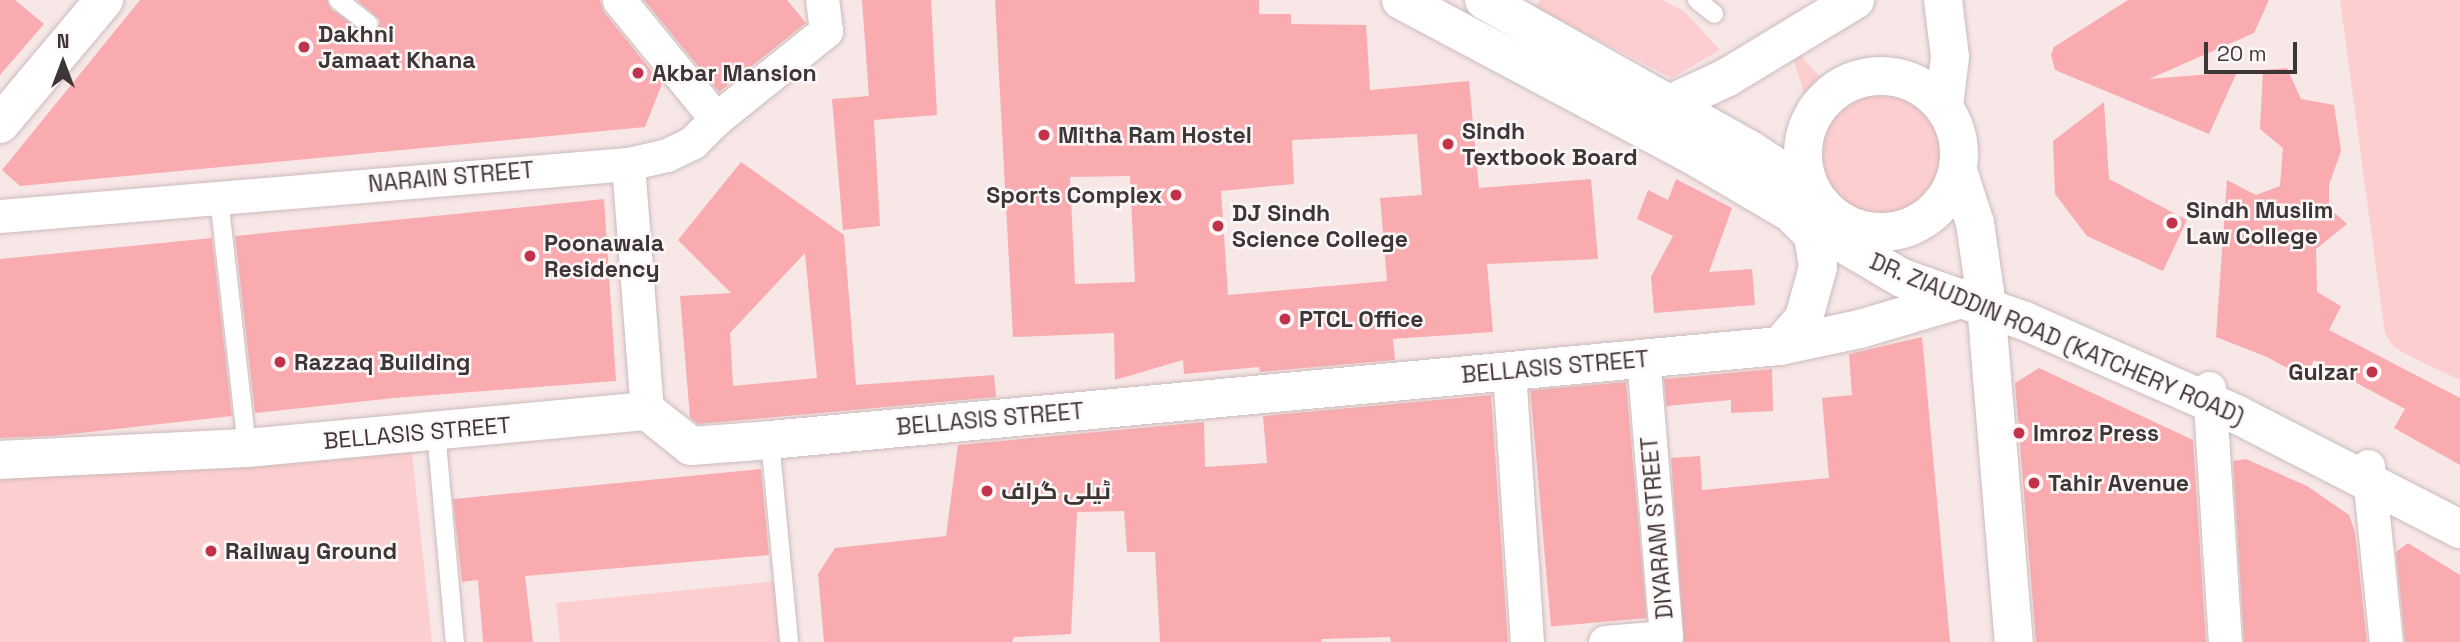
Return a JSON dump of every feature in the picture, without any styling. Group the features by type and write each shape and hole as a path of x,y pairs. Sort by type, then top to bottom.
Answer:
{"main road":[{"name":"DR. ZIAUDDIN ROAD (KATCHERY ROAD)","path":"1401,0 1694,156 1821,216 1978,299 2209,395 2369,475 2460,529"},
{"path":"1672,103 1726,78 1855,0"},
{"path":"1943,0 1950,57 1944,106"},
{"path":"0,124 90,5"},
{"name":"DR. ZIAUDDIN ROAD (KATCHERY ROAD)","path":"1507,5 1790,176 1821,216"},
{"path":"1780,346 1804,317 1818,267 1813,235 1821,216 1803,160 1805,134 1812,116 1833,91 1845,83 1884,75 1911,82 1944,106 1956,131 1958,171 1975,223 1978,299 2014,642"},
{"path":"1821,216 1893,230 1919,224 1940,206 1958,171"},
{"name":"BELLASIS STREET","path":"0,460 247,448 647,411 691,446 770,440 1780,346 1978,299"},
{"name":"DR. ZIAUDDIN ROAD (KATCHERY ROAD)","path":"2369,475 2460,511"}],"street":[{"path":"619,0 716,119"},
{"name":"NARAIN STREET","path":"0,216 628,164 667,155 692,143 716,119 827,31 822,0"},
{"path":"628,164 647,411"},
{"name":"DIYARAM STREET","path":"1605,642 1666,637 1643,358"},
{"path":"1509,371 1527,642"},
{"path":"2209,395 2225,642"},
{"path":"2369,475 2386,642"}],"lane":[{"path":"338,0 369,24"},
{"path":"1697,0 1714,13"},
{"path":"219,198 247,448"},
{"path":"436,431 455,642"},
{"path":"770,440 789,642"}],"shaded area":[{"path":"1540,0 1662,0 1685,12 1720,50 1672,78 1536,8"},
{"path":"2340,0 2460,0 2460,380 2394,347 2385,334"},
{"path":"1787,41 1833,91 1864,77 1884,75 1907,79 1927,90 1944,106 1956,129 1960,155 1950,191 1940,206 1919,222 1893,230 1867,230 1843,221 1810,185 1803,160 1805,134 1812,116"},
{"name":"Railway Ground","path":"410,434 432,642 0,642 0,460"},
{"path":"777,581 785,642 560,642 556,603"}],"building":[{"path":"0,0 15,0 44,24 0,75"},
{"path":"140,0 327,0 331,9 368,35 378,31 380,20 357,0 600,0 604,12 662,84 645,127 20,186 2,170"},
{"path":"644,0 787,0 806,23 719,92"},
{"path":"862,0 931,0 937,115 874,120 880,226 843,230 832,99 869,96"},
{"path":"995,0 1259,0 1259,14 1291,14 1291,24 1366,25 1370,90 1469,81 1479,188 1591,179 1598,259 1487,264 1493,332 1393,339 1395,360 1260,372 1259,367 1184,374 1183,360 1115,380 1114,333 1013,337","holes":["1417,134 1422,195 1380,198 1387,281 1228,295 1221,191 1294,184 1292,140","1130,176 1135,282 1075,284 1070,177"]},
{"path":"2128,0 2269,0 2254,33 2149,79 2237,72 2209,134 2055,70 2051,55 2054,47"},
{"path":"2287,68 2301,99 2334,105 2341,151 2329,185 2329,208 2347,224 2316,249 2317,292 2341,306 2329,330 2460,398 2460,465 2394,428 2405,409 2314,360 2305,378 2267,357 2216,337 2227,180 2256,195 2280,186 2283,148 2260,129 2263,70"},
{"path":"2104,102 2109,179 2187,220 2163,271 2087,236 2055,194 2053,141"},
{"path":"741,162 844,235 856,385 994,375 996,397 698,424 690,418 680,296 731,293 678,240","holes":["805,253 817,378 733,386 730,333"]},
{"path":"1676,179 1732,208 1709,272 1752,269 1755,305 1654,313 1651,277 1673,236 1637,219 1648,190 1668,200"},
{"path":"604,199 616,381 394,398 255,413 235,236"},
{"path":"212,238 232,416 53,436 0,438 0,259"},
{"path":"1922,337 1950,642 1684,642 1671,458 1700,456 1702,490 1829,478 1822,398 1852,395 1849,354"},
{"path":"2039,368 2193,440 2206,642 2036,642 2015,383"},
{"path":"1772,369 1773,411 1731,413 1731,400 1666,406 1664,379"},
{"path":"1626,382 1647,618 1551,626 1530,390"},
{"path":"1491,395 1508,642 1391,642 1390,637 1322,639 1321,642 1160,642 1155,552 1127,552 1124,511 1077,512 1071,634 1014,637 1012,642 824,642 818,574 835,548 946,536 958,445 1204,422 1205,467 1267,463 1263,416"},
{"path":"2246,459 2307,486 2349,515 2355,532 2367,642 2244,642 2233,461"},
{"path":"761,469 769,555 525,576 533,642 483,642 478,580 462,582 453,499"},
{"path":"2408,543 2460,575 2460,642 2405,642 2396,552"}],"place":[{"name":"Dakhni Jamaat Khana","path":"304,47"},
{"name":"Akbar Mansion","path":"638,73"},
{"name":"Mitha Ram Hostel","path":"1044,135"},
{"name":"Sindh Textbook Board","path":"1448,144"},
{"name":"Sports Complex","path":"1176,195"},
{"name":"Sindh Muslim Law College","path":"2172,223"},
{"name":"DJ Sindh Science College","path":"1218,226"},
{"name":"Poonawala Residency","path":"530,256"},
{"name":"PTCL Office","path":"1285,319"},
{"name":"Razzaq Building","path":"280,362"},
{"name":"Gulzar","path":"2372,372"},
{"name":"Imroz Press","path":"2019,433"},
{"name":"Tahir Avenue","path":"2034,483"},
{"name":"ٹیلی گراف","path":"987,491"},
{"name":"Railway Ground","path":"211,551"}]}
